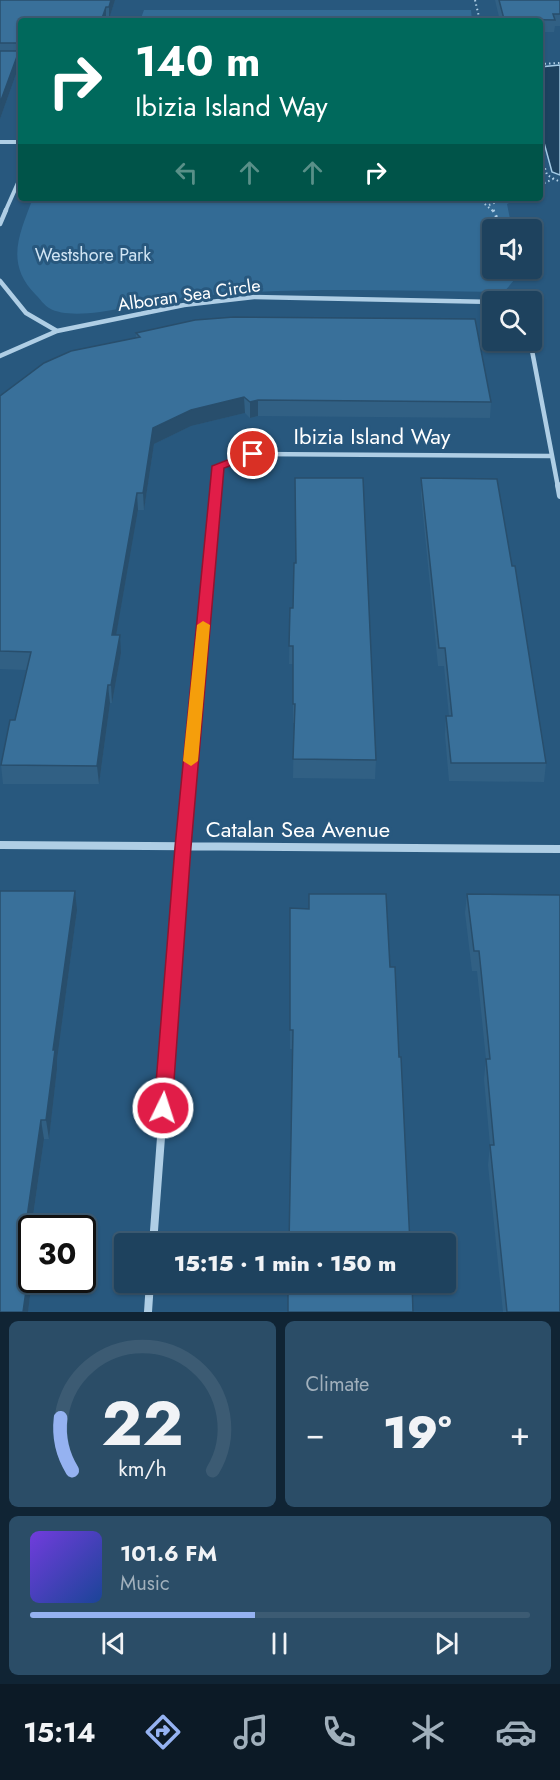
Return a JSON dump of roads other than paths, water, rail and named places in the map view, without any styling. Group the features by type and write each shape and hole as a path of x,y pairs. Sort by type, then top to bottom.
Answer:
{"street":[{"path":"0,59 18,59"},
{"path":"0,142 18,142"},
{"path":"0,224 18,183"},
{"path":"0,281 26,313 57,332"},
{"name":"Alboran Sea Circle","path":"0,356 57,332 116,318 184,305 254,297 482,302"},
{"path":"532,351 560,496"},
{"name":"Ibizia Island Way","path":"154,1233 183,847 218,466 253,454 552,456"},
{"name":"Catalan Sea Avenue","path":"0,845 560,849"},
{"path":"148,1312 149,1293"}],"park label":[{"name":"Westshore Park","path":"93,255"}]}
